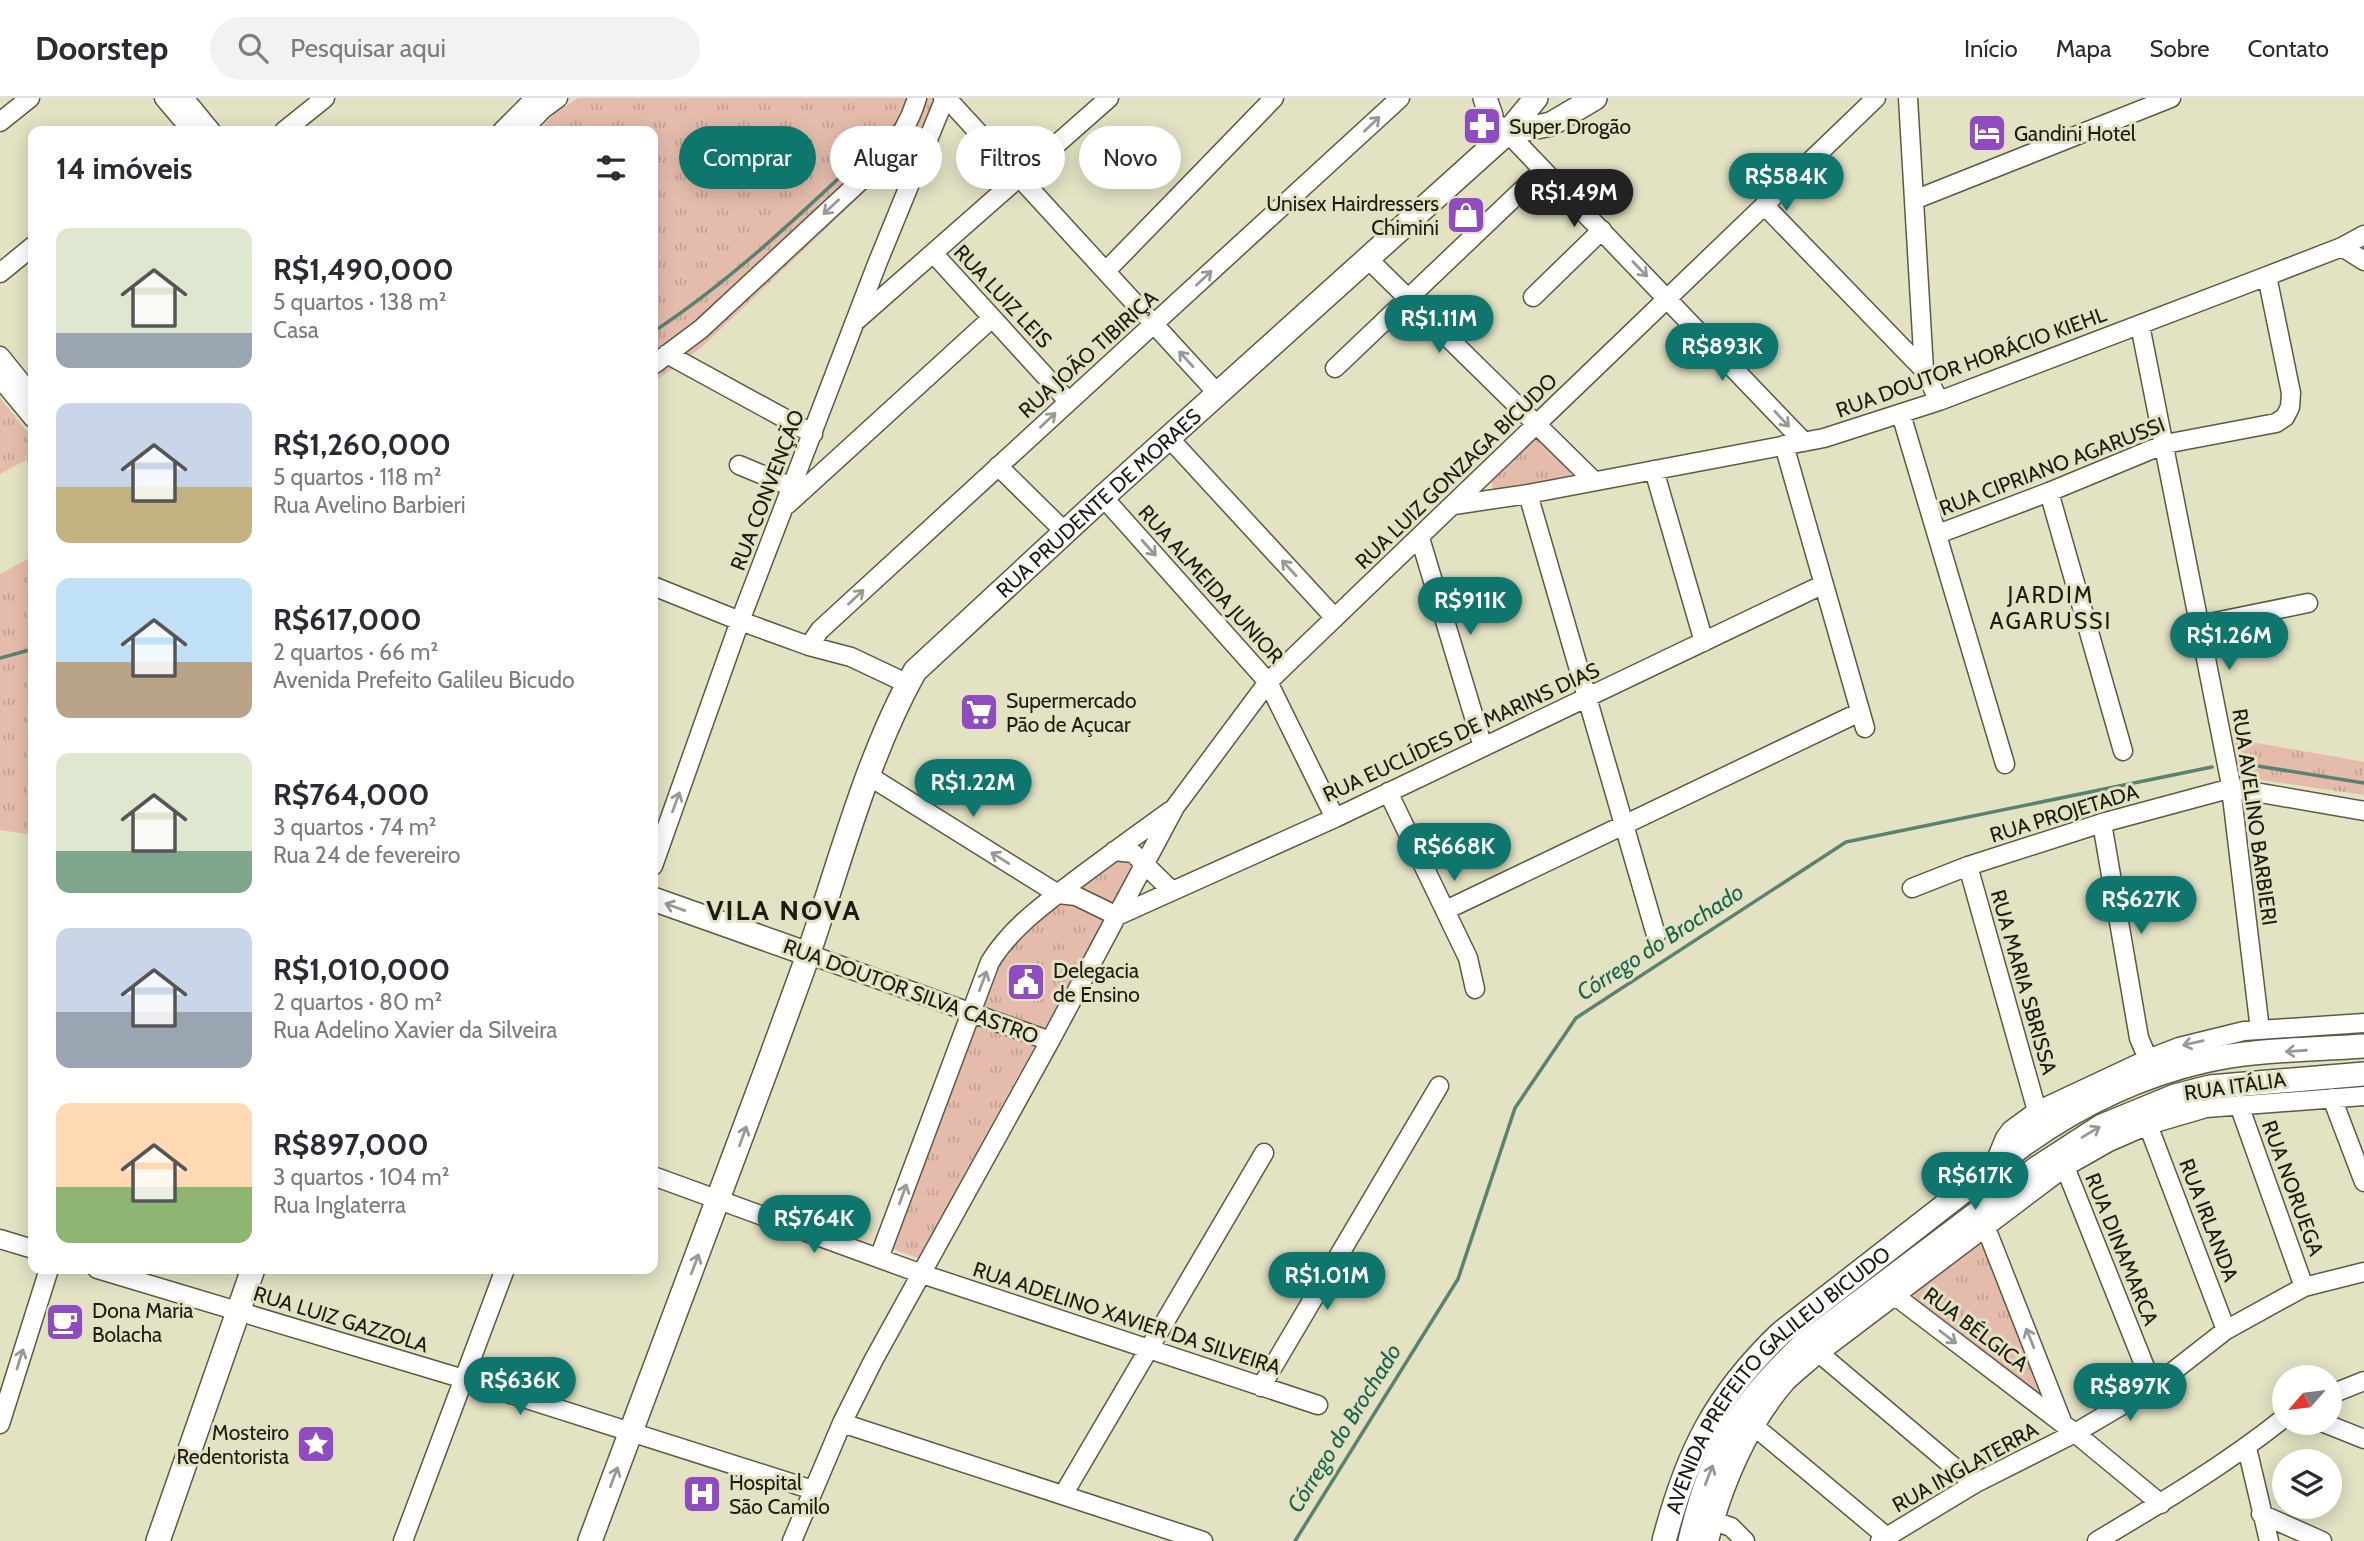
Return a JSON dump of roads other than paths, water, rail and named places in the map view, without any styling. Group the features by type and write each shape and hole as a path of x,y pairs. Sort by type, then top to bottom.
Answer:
{"main road":[{"name":"RUA PRUDENTE DE MORAES","path":"590,1541 719,1200 869,776 900,696 915,671 1103,497 1507,133 1536,98"},
{"path":"1507,133 1551,124 1595,98"},
{"name":"RUA DOUTOR SILVA CASTRO","path":"658,901 808,954"},
{"name":"AVENIDA PREFEITO GALILEU BICUDO","path":"1664,1541 1693,1450 1729,1389 1754,1358 1781,1333 2049,1126 2076,1110 2143,1080 2205,1061 2364,1046"},
{"name":"AVENIDA PREFEITO GALILEU BICUDO","path":"1690,1541 1705,1484 1719,1450 1739,1415 1777,1369 1804,1344 2036,1168 2102,1126 2175,1096 2236,1084 2364,1074"},
{"path":"158,1541 251,1274"}],"street":[{"path":"0,122 30,98"},
{"path":"164,98 180,126"},
{"path":"184,98 207,126"},
{"path":"290,126 325,98"},
{"path":"507,126 535,98"},
{"path":"527,126 558,98"},
{"path":"813,434 660,360 701,329 883,160 912,117 917,98"},
{"path":"1065,137 1110,98"},
{"path":"1106,271 1274,98"},
{"name":"RUA JOÃO TIBIRIÇA","path":"809,646 821,629 1400,98"},
{"path":"1474,98 1488,107 1507,133 1804,442"},
{"name":"RUA LUIZ GONZAGA BICUDO","path":"792,1541 842,1423 873,1361 1050,1041 1175,807 1268,682 1876,98"},
{"path":"1908,98 1924,370"},
{"path":"1914,200 2171,98"},
{"path":"946,100 971,126"},
{"name":"RUA CONVENÇÃO","path":"658,852 740,621 877,264 946,100"},
{"path":"1335,368 1543,170"},
{"path":"855,322 1004,189"},
{"path":"1031,189 1218,394"},
{"path":"1765,206 1924,370 1940,401"},
{"path":"1533,297 1602,230"},
{"name":"RUA DOUTOR HORÁCIO KIEHL","path":"1454,505 1528,494 1825,438 1940,401 2342,247 2364,235"},
{"path":"2342,247 2364,261"},
{"path":"0,273 28,250"},
{"name":"RUA LUIZ LEIS","path":"933,253 1068,401"},
{"path":"1368,259 1594,481"},
{"path":"877,264 887,279 898,284"},
{"name":"RUA CIPRIANO AGARUSSI","path":"1938,534 2165,444 2267,426 2285,417 2290,407 2291,393 2267,276"},
{"path":"785,506 992,318"},
{"name":"RUA AVELINO BARBIERI","path":"2140,325 2232,789 2260,1030"},
{"path":"0,356 28,391"},
{"path":"0,378 28,412"},
{"path":"1901,414 2005,764"},
{"path":"1169,438 1335,618"},
{"path":"1446,910 1625,822 1862,720 1784,445"},
{"path":"1567,486 1575,476 1575,463"},
{"path":"739,465 792,487"},
{"path":"998,466 1065,533"},
{"path":"1654,470 1704,642"},
{"path":"2049,492 2123,751"},
{"path":"1528,494 1657,935"},
{"name":"RUA ALMEIDA JUNIOR","path":"1103,497 1268,682 1335,818"},
{"path":"1420,538 1483,747"},
{"name":"RUA EUCLÍDES DE MARINS DIAS","path":"1117,916 1335,818 1822,585"},
{"path":"658,588 809,646 851,657 908,684"},
{"path":"2200,625 2308,603"},
{"path":"869,776 1058,894 1076,896 1117,916"},
{"path":"2232,789 2364,811"},
{"name":"RUA PROJETADA","path":"1912,888 1968,866 2102,823 2232,789"},
{"path":"1388,792 1468,958 1475,989"},
{"path":"879,1258 990,962 1001,944 1018,926 1058,894 1175,807"},
{"path":"2102,823 2139,1038 2148,1059"},
{"path":"1114,851 1133,853 1172,891"},
{"name":"RUA MARIA SBRISSA","path":"1968,866 2036,1111"},
{"path":"1089,870 1087,887 1095,904"},
{"name":"RUA DOUTOR SILVA CASTRO","path":"808,954 1050,1041"},
{"path":"1993,1167 2011,1130 2036,1111 2148,1059 2179,1047 2260,1030 2364,1023"},
{"path":"1261,1387 1439,1086"},
{"name":"RUA ITÁLIA","path":"1709,1541 1714,1521 1754,1426 1787,1381 1894,1295 2066,1167 2109,1142 2148,1125 2206,1108 2364,1096"},
{"path":"2332,1098 2364,1182"},
{"name":"RUA NORUEGA","path":"2239,1105 2304,1287"},
{"name":"RUA IRLANDA","path":"2148,1125 2227,1330"},
{"path":"1063,1495 1264,1153"},
{"name":"RUA DINAMARCA","path":"2066,1167 2152,1387"},
{"name":"RUA ADELINO XAVIER DA SILVEIRA","path":"658,1178 922,1274 1318,1405"},
{"path":"1986,1228 2069,1429"},
{"path":"0,1239 28,1248"},
{"name":"RUA INGLATERRA","path":"1883,1539 2069,1429 2152,1387 2227,1330 2304,1287 2364,1272"},
{"path":"0,1424 47,1274"},
{"name":"RUA LUIZ GAZZOLA","path":"114,1274 464,1380 813,1490"},
{"path":"403,1541 503,1274"},
{"name":"RUA BÉLGICA","path":"1894,1295 2069,1429 2161,1504"},
{"path":"1819,1353 1974,1484"},
{"path":"2342,1390 2364,1381"},
{"path":"842,1423 1203,1541"},
{"path":"1754,1426 1883,1539"},
{"path":"2097,1541 2161,1504 2246,1448 2272,1427"},
{"path":"2342,1430 2364,1439"},
{"path":"2246,1448 2269,1541"},
{"path":"2261,1514 2322,1541"},
{"path":"1714,1521 1731,1527 1745,1541"}],"waterway":[{"path":"658,329 750,258 901,120"},
{"path":"0,658 28,650"},
{"name":"Córrego do Brochado","path":"2251,765 2364,783"},
{"name":"Córrego do Brochado","path":"1295,1541 1458,1279 1515,1108 1576,1018 1846,842 2212,767"}],"place":[{"name":"Super Drogão","path":"1482,126"},
{"name":"Gandini Hotel","path":"1987,133"},
{"name":"Unisex Hairdressers Chimini","path":"1466,215"},
{"name":"Supermercado Pão de Açucar","path":"979,712"},
{"name":"Delegacia de Ensino","path":"1026,982"},
{"name":"Dona Maria Bolacha","path":"65,1322"},
{"name":"Mosteiro Redentorista","path":"316,1444"},
{"name":"Hospital São Camilo","path":"702,1494"}],"district":[{"name":"JARDIM AGARUSSI","path":"2051,608"},
{"name":"VILA NOVA","path":"784,910"}]}
